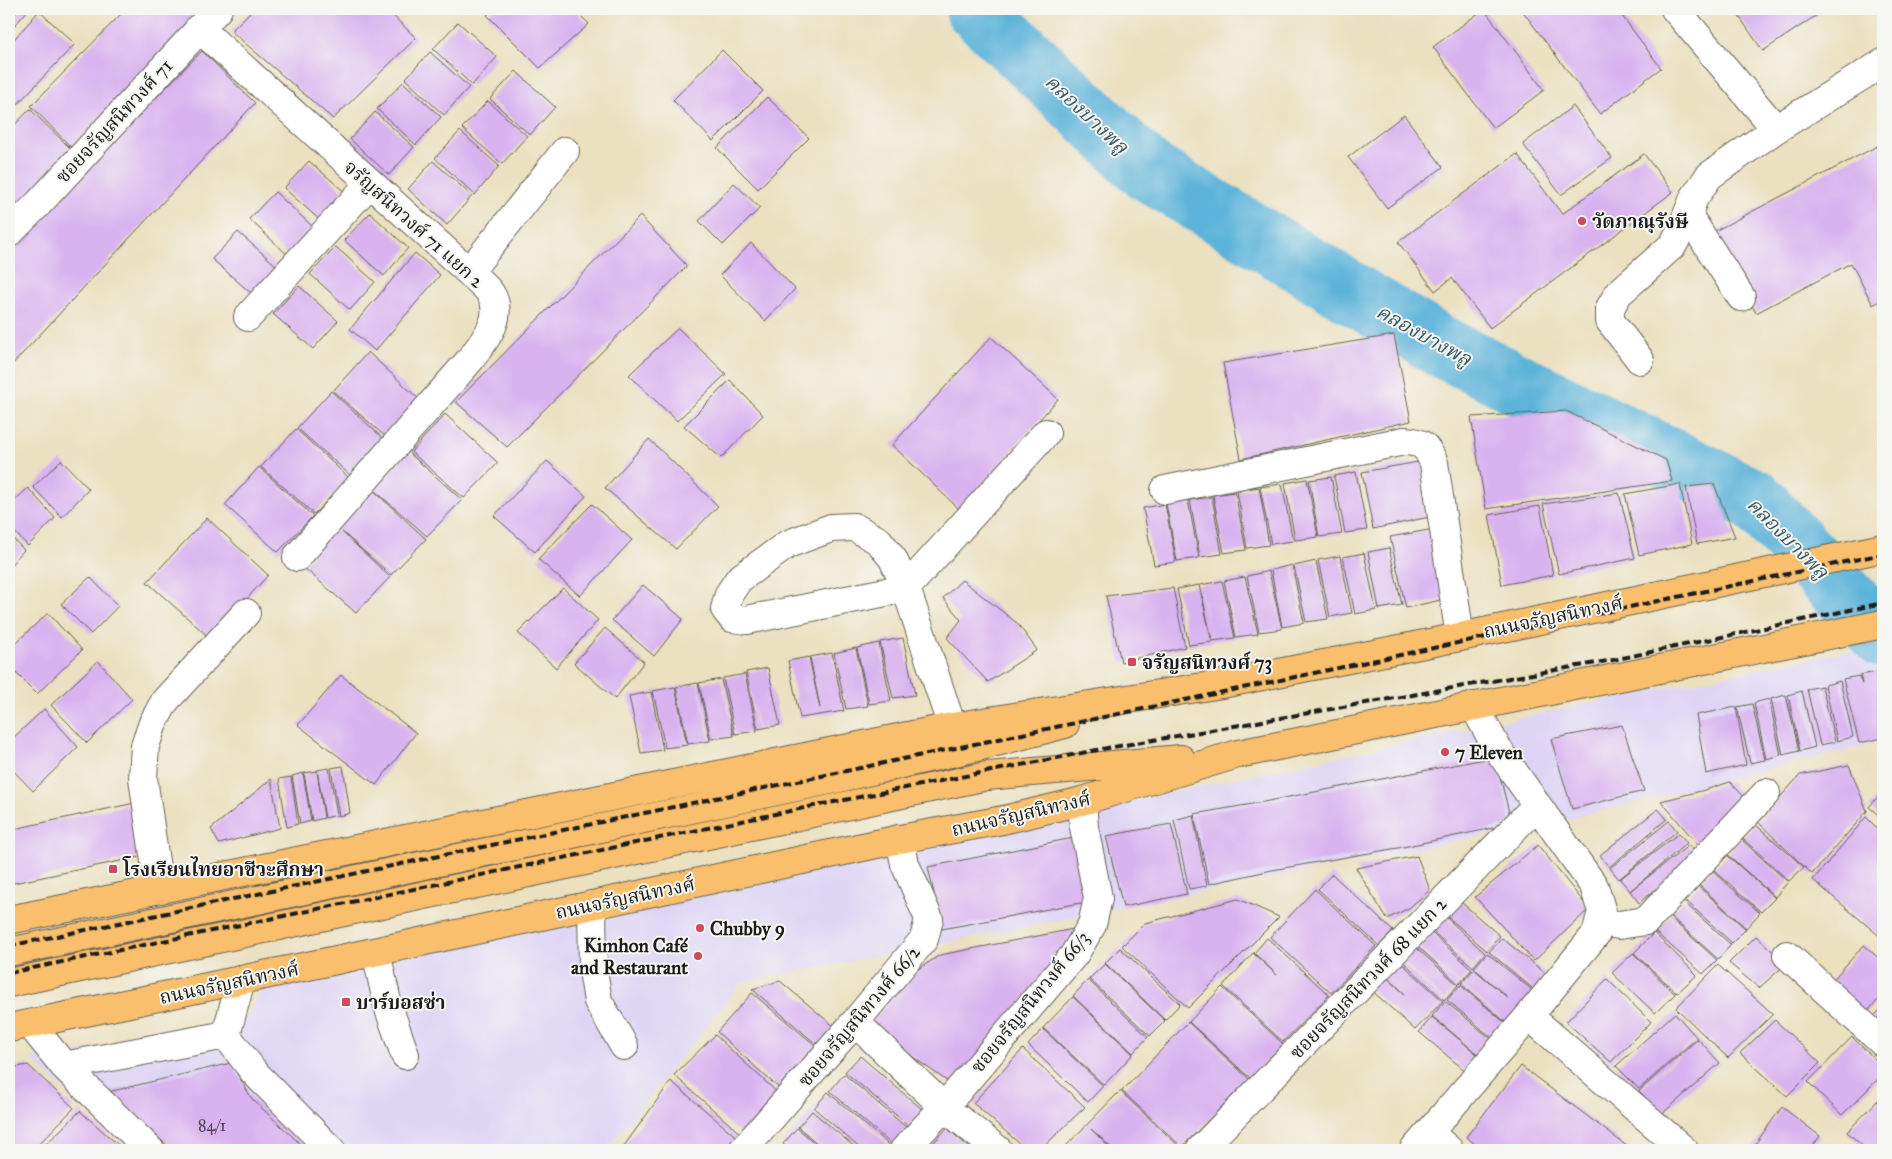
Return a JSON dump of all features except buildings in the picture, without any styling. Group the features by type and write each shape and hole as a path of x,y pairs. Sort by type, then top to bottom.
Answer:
{"main road":[{"name":"ถนนจรัญสนิทวงศ์","path":"9,920 952,727 1222,684 1460,637 1883,548"},
{"name":"ถนนจรัญสนิทวงศ์","path":"19,1026 376,952 900,839 1003,820 1082,801 1238,754 1883,624"},
{"name":"ถนนจรัญสนิทวงศ์","path":"9,952 835,780 980,746 1222,684"},
{"name":"ถนนจรัญสนิทวงศ์","path":"9,983 987,776 1238,754"}],"street":[{"name":"ซอยจรัญสนิทวงศ์ 71","path":"9,233 46,196 218,9"},
{"path":"1675,9 1776,130"},
{"name":"จรัญสนิทวงศ์ 71 แยก 2","path":"199,28 469,272 491,294 497,311 491,331 470,360 297,557"},
{"path":"1640,360 1610,321 1610,308 1618,294 1673,244 1688,215 1694,198 1709,176 1776,130 1881,71"},
{"path":"469,272 565,150"},
{"path":"248,317 370,183"},
{"path":"1688,215 1741,297"},
{"path":"952,727 906,588 893,559 879,541 854,527 832,528 788,544 738,580 729,594 725,609 732,618 747,620 906,588 1046,433"},
{"path":"1165,490 1404,441 1418,442 1428,449 1434,463 1460,637"},
{"path":"159,889 143,778 145,746 153,723 165,701 246,612"},
{"path":"1431,1145 1529,1016 1592,940 1596,934 1602,912 1594,886 1497,748 1474,706"},
{"path":"1599,922 1619,925 1646,921 1766,793"},
{"name":"ซอยจรัญสนิทวงศ์ 66/3","path":"904,1150 944,1107 1074,955 1092,925 1098,898 1084,827 1082,801"},
{"name":"ซอยจรัญสนิทวงศ์ 68 แยก 2","path":"1200,1150 1537,806"},
{"name":"ซอยจรัญสนิทวงศ์ 66/2","path":"744,1150 855,1022 924,938 929,919 905,864 900,839"},
{"path":"592,905 593,970 598,1001 624,1046"},
{"path":"376,952 388,1006 405,1055"},
{"path":"1787,955 1883,1043"},
{"path":"226,1035 241,980"},
{"path":"1529,1016 1684,1150"},
{"path":"855,1022 944,1107 998,1150"},
{"path":"19,1026 64,1066 150,1150"},
{"path":"64,1066 226,1035"},
{"path":"226,1035 254,1072 331,1150"}],"shaded area":[{"path":"1864,648 1883,661 1883,741 1573,818 741,983 606,1150 129,1150 31,1059 242,1025 264,986 1595,702"}],"waterway":[{"name":"คลองบางพลู","path":"976,9 1147,170 1440,346 1755,500 1883,637"}],"railway":[{"path":"9,946 1883,554"},
{"path":"9,973 809,807 1102,749 1613,660 1883,603"}],"place":[{"name":"วัดภาณุรังษี","path":"1582,221"},
{"name":"จรัญสนิทวงศ์ 73","path":"1132,662"},
{"name":"7 Eleven","path":"1445,752"},
{"name":"โรงเรียนไทยอาชีวะศึกษา","path":"113,869"},
{"name":"Chubby 9","path":"700,928"},
{"name":"Kimhon Café and Restaurant","path":"698,956"},
{"name":"บาร์บอสซ่า","path":"346,1002"}]}
